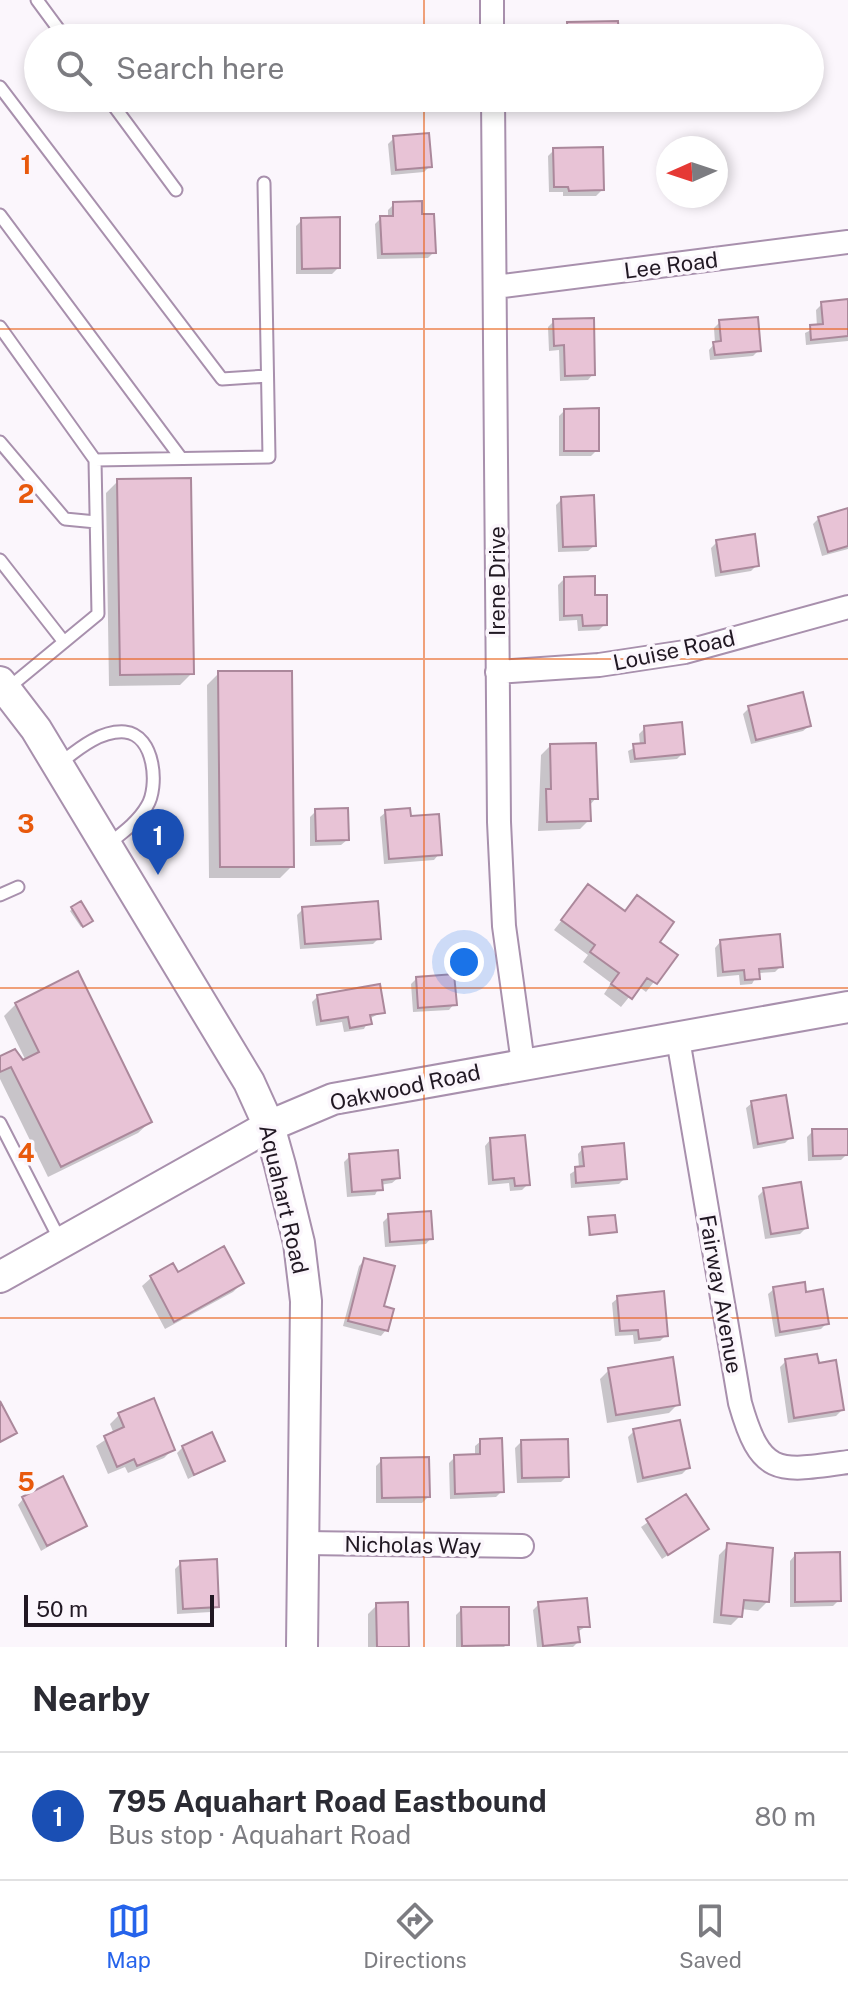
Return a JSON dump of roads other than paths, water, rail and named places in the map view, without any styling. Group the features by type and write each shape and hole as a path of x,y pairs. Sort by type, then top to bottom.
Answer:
{"street":[{"path":"492,0 492,24"},
{"name":"Irene Drive","path":"493,112 497,672 504,926 523,1063"},
{"name":"Lee Road","path":"495,287 848,242"},
{"name":"Louise Road","path":"497,672 599,665 685,652 848,607"},
{"name":"Aquahart Road","path":"2,688 58,765 249,1082 269,1126 299,1243 306,1301 302,1647"},
{"name":"Oakwood Road","path":"0,1277 269,1126 333,1099 848,1007"},
{"name":"Fairway Avenue","path":"678,1039 740,1403 750,1441 772,1465 797,1469 848,1462"},
{"name":"Nicholas Way","path":"304,1543 522,1546"}],"lane":[{"path":"37,0 55,24"},
{"path":"0,87 222,379 267,376"},
{"path":"118,112 176,190"},
{"path":"95,460 269,457 264,183"},
{"path":"0,215 181,458"},
{"path":"0,327 95,460 98,614 2,688"},
{"path":"0,442 65,519 96,522"},
{"path":"0,560 64,642"},
{"path":"58,765 100,737 125,732 134,735 148,753 154,774 148,805 133,824 107,846"},
{"path":"0,895 18,887"},
{"path":"0,1123 61,1243"}],"place":[{"name":"795 Aquahart Road Eastbound","path":"158,875"}]}
